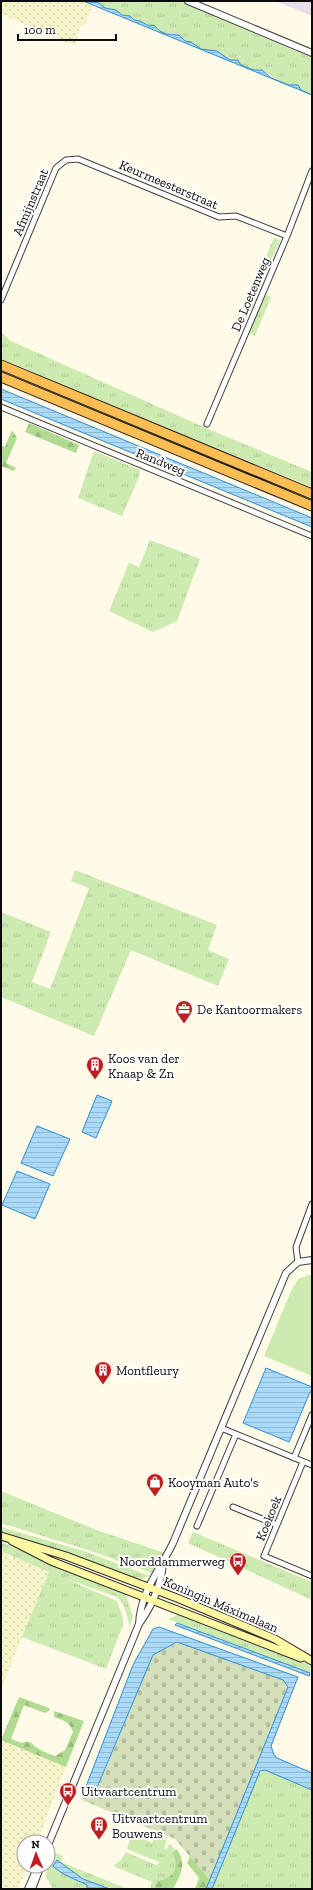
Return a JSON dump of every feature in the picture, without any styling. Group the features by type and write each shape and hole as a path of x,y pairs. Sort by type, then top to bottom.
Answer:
{"highway":[{"path":"1,365 312,494"},
{"path":"1,376 312,506"}],"main road":[{"name":"Koningin Máximalaan","path":"3,1536 66,1556 156,1590 275,1639 312,1662"},
{"name":"Koningin Máximalaan","path":"3,1536 51,1561 312,1662"}],"street":[{"path":"188,1 312,53"},
{"name":"Keurmeesterstraat","path":"66,160 78,158 219,217 236,216 287,236"},
{"name":"Afmijnstraat","path":"1,300 56,168 66,160"},
{"name":"De Loetenweg","path":"206,424 287,236 312,171"},
{"name":"Randweg","path":"1,407 312,536"},
{"path":"298,1262 296,1247 312,1204"},
{"path":"53,1834 139,1624 148,1611 156,1590 163,1564 286,1273 298,1262 312,1260"},
{"path":"294,1458 312,1415"},
{"path":"221,1428 312,1465"},
{"path":"196,1526 236,1434"},
{"name":"Koekoek","path":"303,1462 264,1556 312,1576"},
{"path":"233,1507 277,1525"},
{"path":"139,1624 140,1608 148,1587 157,1570 163,1564"},
{"path":"28,1889 35,1874"},
{"path":"32,1889 37,1874"}],"shaded area":[{"path":"1,1 83,1 93,5 84,26 81,25 75,46 1,14"},
{"path":"275,1 312,1 312,16"},
{"path":"1,1551 49,1572 1,1689"},
{"path":"1,1740 66,1767 40,1834 16,1834 16,1874 25,1874 18,1889 1,1889"}],"green space":[{"path":"93,1 180,1 312,58 312,94 301,90 296,85 286,84 262,70 251,69 240,64 239,62 230,60 220,52 205,51 197,48 193,43 184,41 181,36 163,33 154,25 149,26 143,22 134,20 128,15 122,15 116,10 105,8 99,3"},
{"path":"274,238 280,240 261,284 255,282"},
{"path":"253,288 258,291 241,329 236,327"},
{"path":"265,294 271,297 255,336 249,333"},
{"path":"1,332 11,341 208,429 312,472 312,487 66,387 65,388 27,369 1,359"},
{"path":"29,423 79,445 76,453 25,432"},
{"path":"12,430 17,438 6,463 16,468 14,471 1,466 1,446 5,447"},
{"path":"94,451 140,470 139,477 122,516 78,498"},
{"path":"150,540 200,559 177,621 153,632 109,611 129,563 139,567"},
{"path":"75,870 217,925 208,950 229,959 218,986 131,950 94,1036 1,997 1,912 51,932 32,982 50,989 89,888 71,881"},
{"path":"312,1274 312,1376 264,1356 291,1291 298,1279"},
{"path":"1,1491 99,1531 165,1553 152,1573 88,1550 1,1523"},
{"path":"1,1527 84,1551 150,1576 142,1579 134,1578 1,1531"},
{"path":"193,1532 312,1582 312,1600 188,1543"},
{"path":"1,1542 126,1595 133,1617 130,1626 124,1606 117,1597 64,1578 117,1601 123,1618 123,1625 106,1669 22,1637 49,1572 1,1551"},
{"path":"180,1614 305,1662 311,1665 310,1673 168,1619"},
{"path":"179,1642 283,1680 288,1687 210,1880 175,1839 82,1800 87,1790 97,1790 153,1655"},
{"path":"19,1697 49,1708 50,1710 45,1713 24,1705 11,1739 22,1743 29,1742 41,1750 55,1756 65,1750 73,1732 68,1724 63,1720 54,1717 54,1711 84,1721 66,1767 1,1740"},
{"path":"265,1770 312,1790 312,1889 212,1889 259,1773"},
{"path":"132,1833 152,1843 155,1835 167,1841 164,1849 166,1850 169,1844 176,1850 172,1853 176,1864 174,1872 167,1878 157,1881 154,1889 150,1889 152,1882 113,1866 121,1860 126,1852 156,1865 159,1864 159,1862 127,1849"},
{"path":"177,1849 182,1860 182,1870 173,1889 154,1889 157,1881 167,1878 174,1872 176,1864 172,1853"},
{"path":"56,1853 63,1856 61,1862 128,1889 117,1889 90,1882 73,1873 57,1860 61,1872 87,1885 87,1889 53,1889 46,1877 46,1874 56,1874"},
{"path":"190,1856 210,1880 206,1889 195,1889 199,1878 187,1863"}],"water":[{"path":"83,1 99,3 105,8 116,10 122,15 130,16 134,20 140,21 149,26 154,25 165,33 179,35 185,41 191,42 201,49 217,51 230,60 238,60 240,64 248,68 262,70 271,78 289,85 298,85 301,90 312,95"},
{"path":"1,389 312,518 312,527 1,399"},
{"path":"97,1095 112,1101 96,1138 82,1132"},
{"path":"37,1126 70,1139 53,1176 21,1163"},
{"path":"17,1171 50,1184 35,1219 2,1205"},
{"path":"266,1368 312,1387 312,1392 310,1392 289,1442 243,1423"},
{"path":"177,1623 310,1673 309,1676 175,1625"},
{"path":"159,1627 298,1677 271,1746 274,1755 277,1758 312,1773 312,1790 265,1770 260,1771 212,1889 206,1889 288,1687 283,1680 177,1642 153,1655 96,1790 85,1789 133,1665 153,1629"},
{"path":"57,1860 83,1879 110,1889 87,1889 87,1885 56,1868"}],"place":[{"name":"De Kantoormakers","path":"184,1024"},
{"name":"Koos van der Knaap & Zn","path":"95,1080"},
{"name":"Montfleury","path":"103,1385"},
{"name":"Kooyman Auto's","path":"155,1497"},
{"name":"Noorddammerweg","path":"238,1576"},
{"name":"Uitvaartcentrum","path":"68,1806"},
{"name":"Uitvaartcentrum Bouwens","path":"99,1840"}]}
